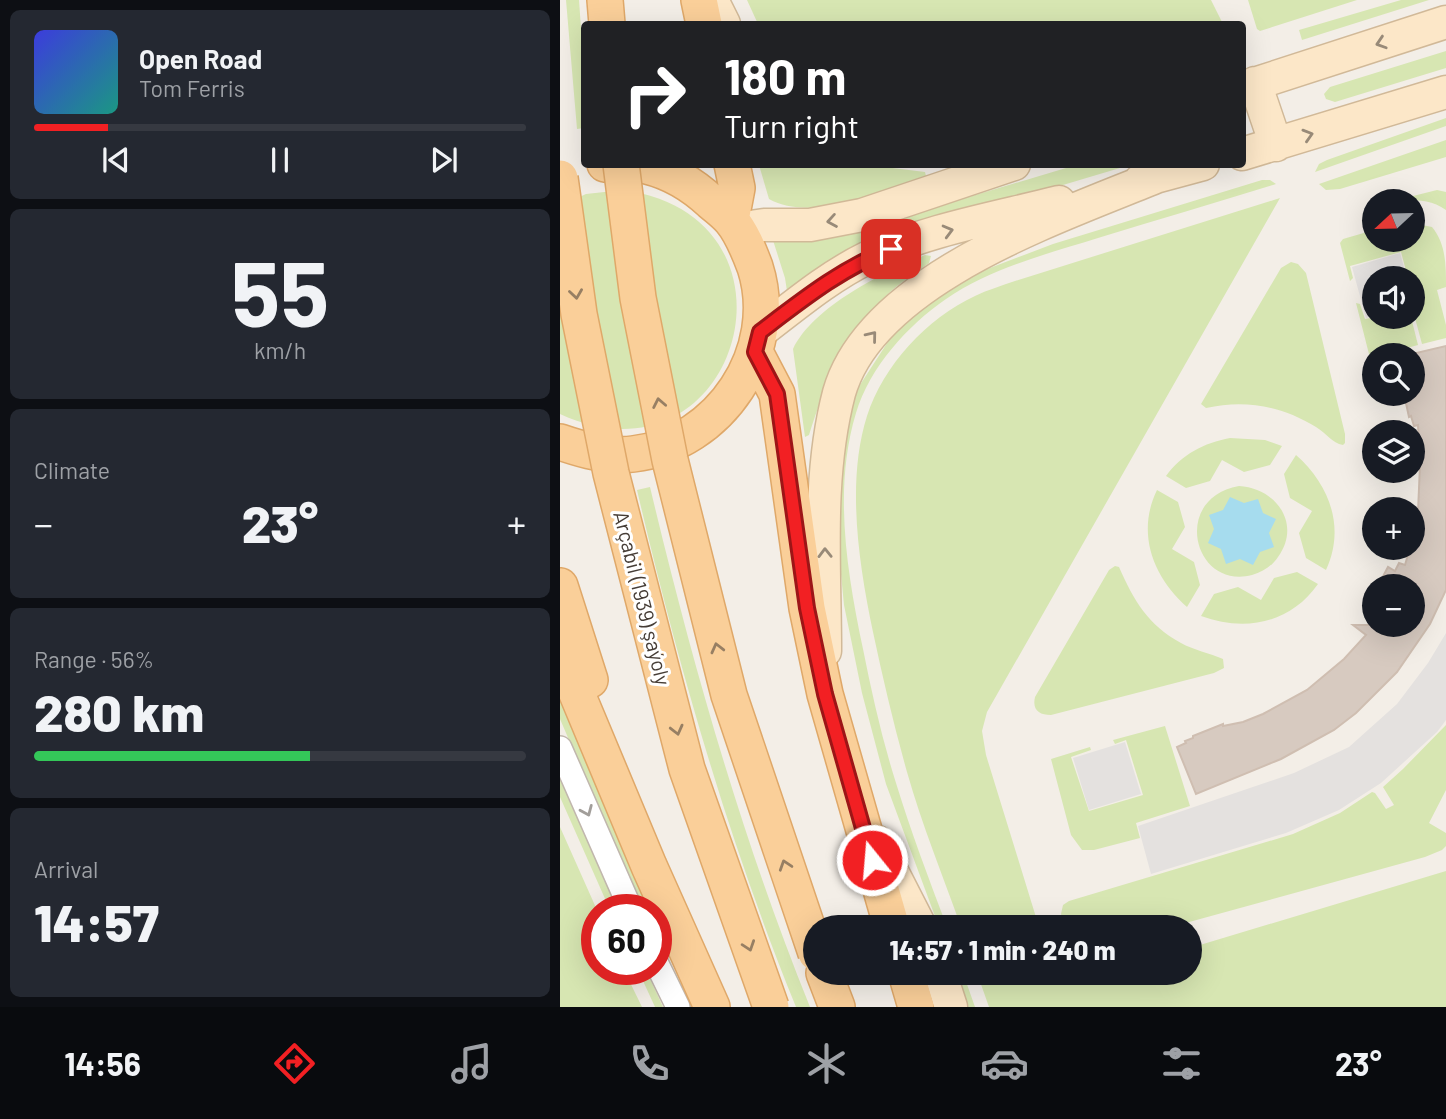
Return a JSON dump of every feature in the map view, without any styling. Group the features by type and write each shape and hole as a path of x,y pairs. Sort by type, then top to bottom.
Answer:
{"main road":[{"path":"605,0 607,21"},
{"path":"699,0 703,21"},
{"path":"712,0 722,21"},
{"path":"1276,145 1249,85 1446,22"},
{"path":"1246,153 1446,92"},
{"path":"560,177 585,168"},
{"path":"622,168 638,298 673,473 729,695 803,915"},
{"path":"560,442 590,453 632,454 673,443 709,421 737,390 758,342 761,305 758,278 750,252 734,224 694,186 652,168"},
{"path":"733,168 737,188 734,224"},
{"path":"734,224 810,225 862,215 1002,168"},
{"path":"758,342 827,282 867,258 916,239 1188,168"},
{"path":"825,694 824,495 840,392 854,359 876,330 915,294 968,260 1055,219 1158,176"},
{"name":"Arçabil (1939) şaýoly","path":"560,177 579,314 611,472 687,769 771,1007"},
{"path":"758,342 777,394 807,608 825,694 888,915"},
{"path":"560,586 649,866"},
{"path":"560,653 649,866 712,1007"},
{"path":"852,792 914,915"},
{"path":"829,985 837,1007"},
{"path":"910,985 916,1007"},
{"path":"944,985 951,1007"}],"street":[{"path":"560,748 623,894"},
{"path":"667,985 678,1007"}],"green space":[{"path":"566,0 579,0 581,128 577,129"},
{"path":"747,0 1211,0 1222,21 757,21"},
{"path":"1248,0 1357,0 1260,31"},
{"path":"1401,0 1429,0 1302,40 1299,30"},
{"path":"1446,51 1446,68 1335,102 1326,99 1324,94 1330,87"},
{"path":"1446,118 1446,126 1315,172 1319,164 1327,160"},
{"path":"1446,140 1446,157 1340,189 1326,190 1319,184"},
{"path":"760,168 892,168 925,172 926,176 869,196 826,206 787,206 769,199"},
{"path":"1066,168 1120,168 898,234 789,304 785,278 771,234 855,231"},
{"path":"1262,180 1270,180 1276,184 1039,256 1000,270 963,288 932,310 904,335 880,364 862,396 849,442 845,471 845,531 852,591 886,750 943,915 935,915 886,784 862,693 844,605 836,523 842,435 856,391 893,334 928,302 969,276 1053,244"},
{"path":"623,190 684,210 721,248 736,294 732,342 710,386 673,417 622,429 560,414 560,206 586,194"},
{"path":"1437,190 1446,192 1446,210 1425,201 1425,193"},
{"path":"1280,198 987,712 982,731 986,755 1035,915 957,915 907,772 881,667 859,552 857,468 861,441 874,397 909,346 924,330 957,305 1015,281"},
{"path":"1425,226 1432,227 1443,248 1445,263 1446,287 1437,290 1446,325 1446,338 1422,343 1418,329 1425,329 1425,266 1405,266 1401,252 1425,252"},
{"path":"1362,233 1362,252 1401,252 1350,266 1353,278 1350,281 1340,243 1343,239"},
{"path":"925,255 931,256 929,263 886,296 871,311 848,343 822,396 809,435 805,437 793,349 816,319 832,305 870,281"},
{"path":"1291,262 1298,264 1306,273 1345,434 1343,445 1320,429 1277,409 1235,404 1206,408 1201,404 1281,268"},
{"path":"1356,303 1360,304 1362,310 1362,327"},
{"path":"1363,329 1414,329 1418,343 1366,343"},
{"path":"1230,438 1265,440 1282,446 1270,465 1244,472 1222,460 1210,481 1186,488 1166,476 1179,461 1194,451"},
{"path":"1296,455 1317,479 1331,507 1334,538 1326,570 1306,558 1299,533 1312,511 1290,498 1284,474"},
{"path":"1239,486 1264,493 1274,501 1286,521 1287,532 1285,545 1270,566 1252,575 1232,576 1216,569 1204,557 1198,541 1198,523 1204,507 1218,494"},
{"path":"650,487 720,750 762,880 810,1007 796,1007 748,880 706,752 637,490"},
{"path":"1157,490 1178,502 1185,527 1172,549 1194,562 1200,585 1187,607 1165,582 1151,553 1148,522"},
{"path":"1115,566 1119,567 1130,591 1151,620 1169,636 1223,659 1224,668 1214,673 1051,715 1040,713 1035,705 1035,697 1109,570"},
{"path":"1297,572 1318,584 1307,598 1280,616 1265,621 1233,623 1201,616 1214,594 1238,587 1261,600 1274,578"},
{"path":"560,699 643,894 635,894 560,719"},
{"path":"1446,725 1446,790 1429,823 1446,833 1446,846 1442,850 1202,918 1202,915 1061,915 1063,905 1069,901 1293,834 1340,813 1372,792 1386,809 1394,805 1383,787"},
{"path":"1165,726 1190,806 1136,823 1140,838 1094,850 1082,850 1071,835 1051,759 1090,747 1091,750 1071,757 1089,811 1143,795 1126,740 1115,744 1113,740"},
{"path":"560,775 611,894 603,894 560,797"},
{"path":"560,827 590,894 581,894 581,985 631,985 642,1007 560,1007"},
{"path":"1446,871 1446,1007 989,1007 981,985 1202,985 1202,944"},
{"path":"645,985 653,985 663,1007 655,1007"},
{"path":"959,985 967,985 975,1007 966,1007"}],"shaded area":[{"path":"1400,253 1404,266 1362,266 1362,303 1352,267"},
{"path":"1446,633 1446,720 1437,732 1381,783 1339,810 1286,833 1151,874 1138,826 1294,773 1349,747 1397,704 1428,663"},
{"path":"1125,742 1141,794 1089,810 1073,758"}],"water":[{"path":"1230,497 1244,503 1258,499 1263,513 1276,519 1269,533 1274,547 1260,552 1253,565 1240,559 1226,564 1221,549 1208,543 1214,529 1209,515 1223,510"}],"building":[{"path":"1446,346 1446,590 1425,631 1425,574 1384,574 1388,567 1395,571 1399,563 1405,565 1406,560 1425,560 1425,497 1419,497 1419,483 1425,483 1425,420 1412,420 1407,406 1425,406 1425,351"},
{"path":"1353,625 1362,625 1362,632"},
{"path":"1364,637 1421,637 1397,672 1356,713 1334,730 1281,759 1196,794 1177,747 1193,736 1223,724 1243,722 1263,714 1307,690 1344,659"}],"route":[{"path":"872,860 825,694 807,608 777,394 755,352 760,332 798,303 867,258 891,249"}]}
